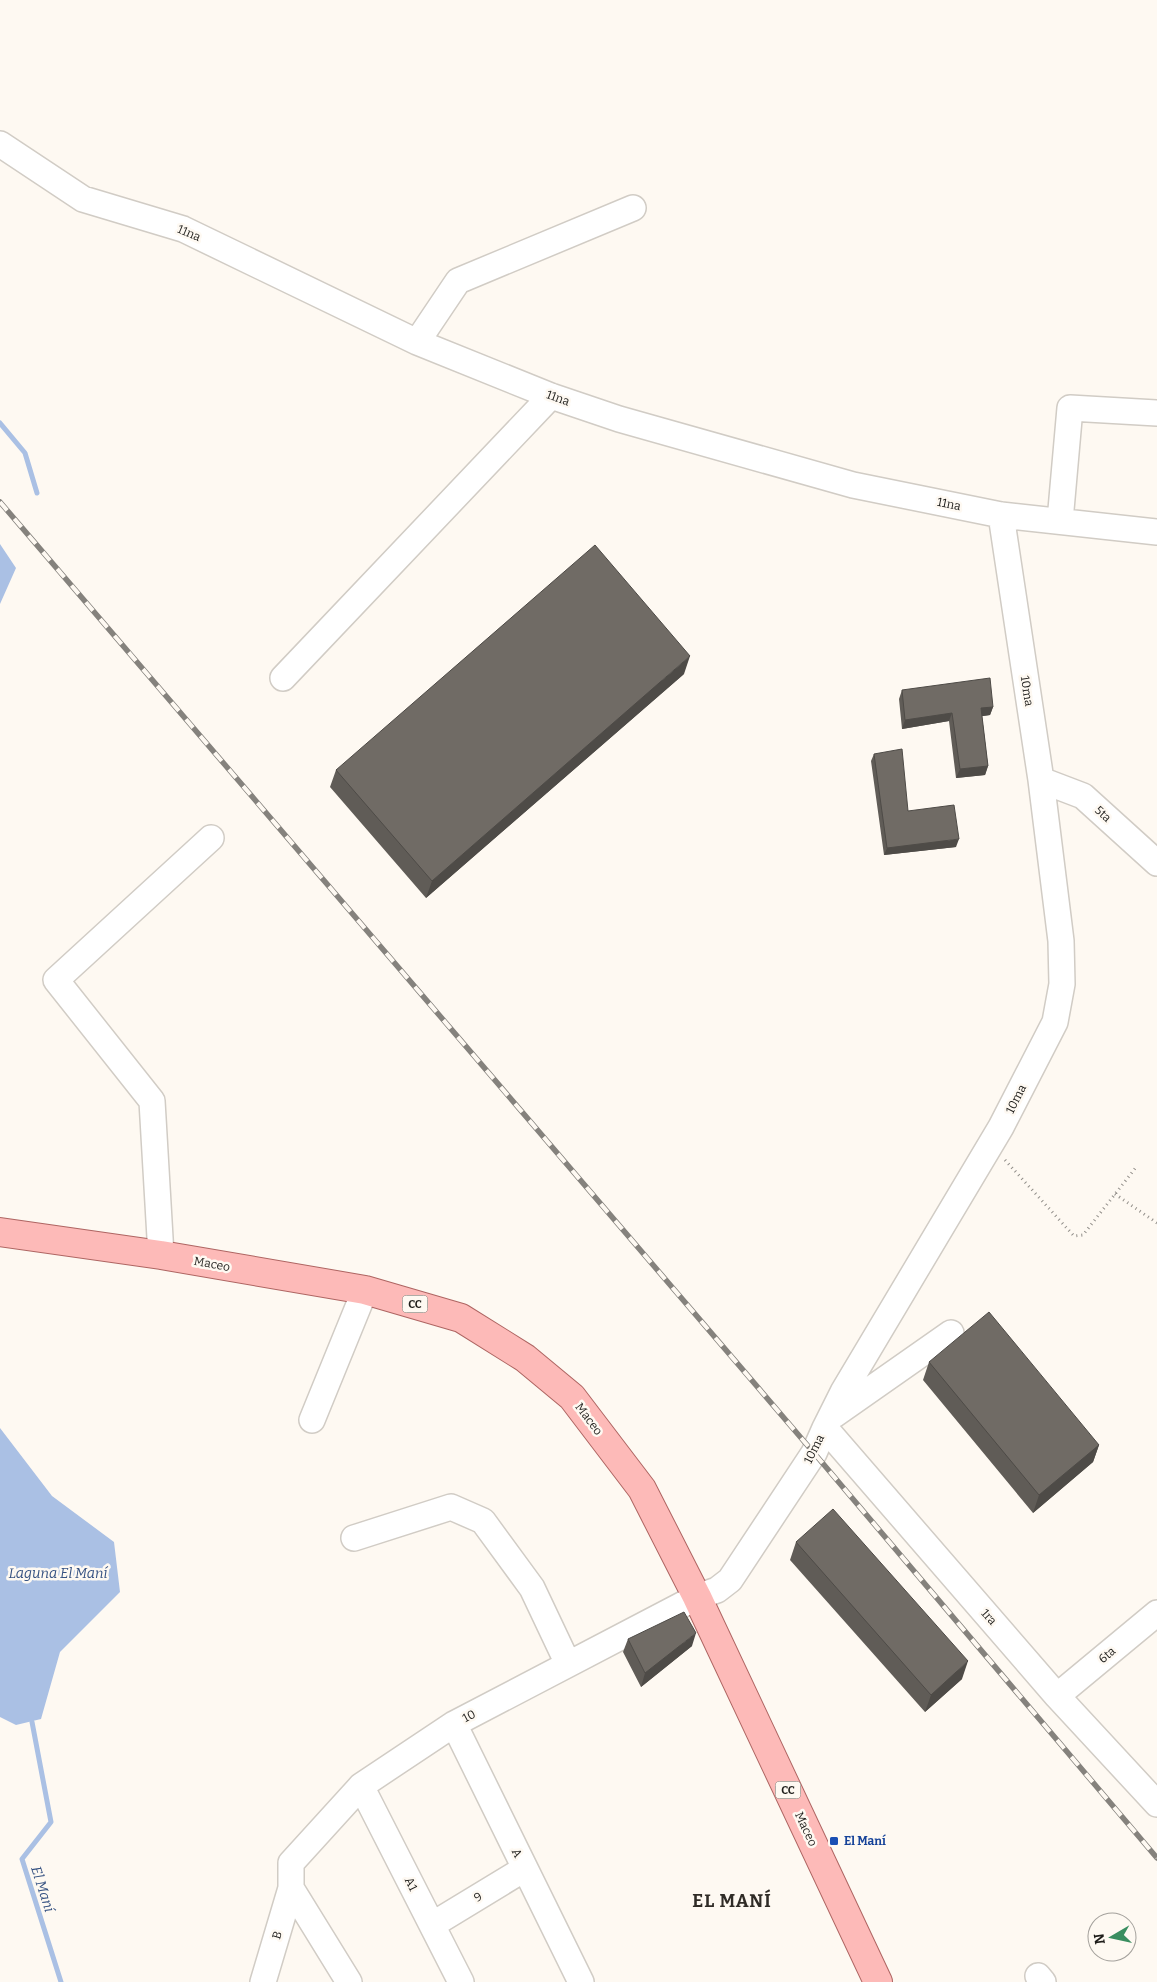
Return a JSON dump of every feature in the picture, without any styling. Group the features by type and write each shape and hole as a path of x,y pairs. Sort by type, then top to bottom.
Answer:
{"main road":[{"name":"Maceo","path":"0,1232 161,1255 365,1290 461,1318 524,1358 572,1397 642,1489 697,1597 878,1982"}],"street":[{"name":"11na","path":"0,144 83,200 183,229 417,342 552,396 619,419 853,485 1001,515 1157,532"},
{"path":"417,342 458,281 633,208"},
{"path":"283,678 552,396"},
{"path":"1060,522 1070,408 1157,413"},
{"name":"10ma","path":"697,1597 716,1590 730,1580 814,1453 827,1423 848,1384 1002,1127 1054,1022 1062,984 1061,941 1041,780 1001,515"},
{"name":"5ta","path":"1041,780 1083,796 1157,863"},
{"path":"161,1255 152,1101 56,980 212,838"},
{"path":"312,1420 365,1290"},
{"path":"827,1423 951,1333"},
{"name":"1ra","path":"827,1423 1057,1696 1157,1804"},
{"path":"354,1538 451,1507 483,1521 532,1588 568,1664"},
{"name":"10","path":"291,1888 291,1863 361,1786 454,1724 697,1597"},
{"name":"6ta","path":"1057,1696 1157,1613"},
{"name":"A","path":"454,1724 581,1982"},
{"name":"A1","path":"361,1786 462,1982"},
{"name":"9","path":"432,1925 524,1869"},
{"path":"291,1888 349,1982"},
{"name":"B","path":"263,1982 291,1888"}],"path":[{"path":"991,1145 1074,1236 1083,1235 1137,1166"},
{"path":"1115,1194 1157,1223"}],"water":[{"path":"0,544 16,568 0,604"},
{"name":"Laguna El Maní","path":"0,1428 52,1496 114,1542 120,1592 60,1652 41,1719 16,1725 0,1717"}],"building":[{"path":"595,545 690,656 432,881 336,770"},
{"path":"990,678 993,707 981,708 988,766 960,769 952,713 905,720 902,690"},
{"path":"902,749 908,811 954,805 959,839 887,848 874,754"},
{"path":"989,1312 1099,1445 1039,1495 929,1362"},
{"path":"833,1509 968,1661 931,1695 796,1542"},
{"path":"684,1612 696,1633 645,1673 628,1639"}],"waterway":[{"path":"0,423 25,453 37,493"},
{"name":"El Maní","path":"32,1722 51,1822 22,1859 61,1982"}],"railway":[{"path":"0,502 814,1453 1157,1858"}],"place":[{"name":"El Maní","path":"834,1841"}],"district":[{"name":"EL MANÍ","path":"732,1901"}]}
